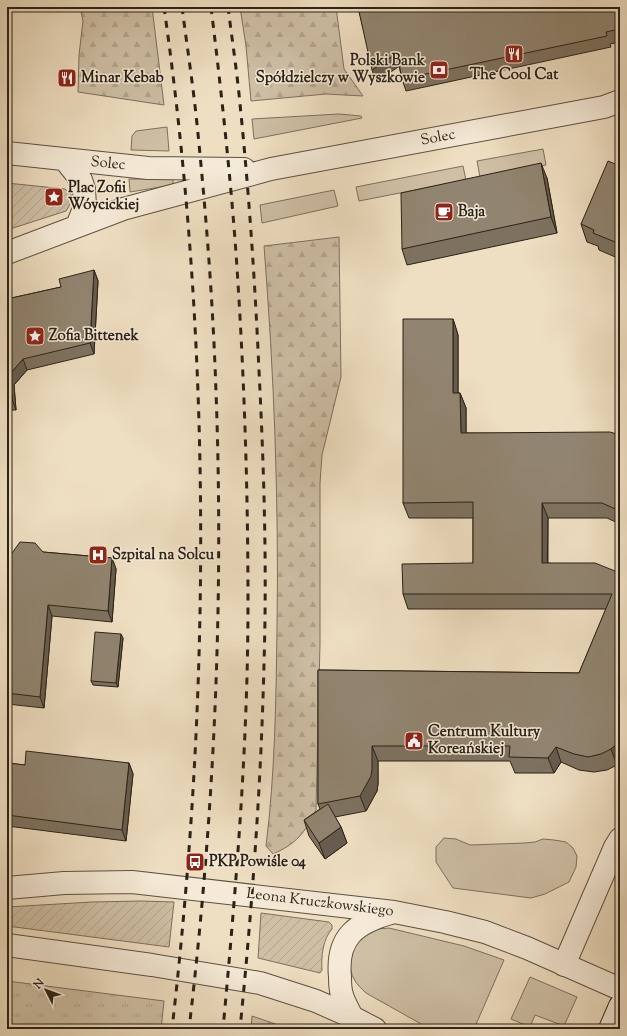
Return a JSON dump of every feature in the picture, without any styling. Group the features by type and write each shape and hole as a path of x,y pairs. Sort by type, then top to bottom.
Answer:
{"street":[{"name":"Solec","path":"77,226 123,209 271,169 615,105"},
{"path":"7,153 65,160 81,180 84,189 85,206 77,226 7,253"},
{"name":"Solec","path":"65,160 148,168 271,169"},
{"path":"564,965 615,847 620,839"},
{"name":"Leona Kruczkowskiego","path":"7,888 64,883 132,882 394,912 485,932 527,948 620,989"},
{"path":"352,1017 342,995 339,971 339,954 348,936 360,924 375,917 394,912"},
{"path":"7,945 152,965 260,983 316,1002 352,1017 375,1029"},
{"path":"610,1029 620,1006"}],"green space":[{"path":"80,7 152,7 164,105 78,92 79,55 83,21"},
{"path":"240,7 336,7 344,69 363,96 326,94 251,101 246,46"},
{"path":"339,114 361,116 362,118 254,139 252,119"},
{"path":"167,127 169,151 131,150 132,136 136,131"},
{"path":"543,149 546,165 480,177 477,161"},
{"path":"463,166 466,180 359,201 356,187"},
{"path":"129,179 173,179 173,185 130,192"},
{"path":"7,183 65,189 71,194 72,201 66,211 7,230"},
{"path":"334,190 338,206 262,223 260,205"},
{"path":"339,237 341,377 322,455 320,483 320,644 316,810 308,825 299,837 288,846 273,854 266,846 271,792 276,683 277,533 271,341 264,246"},
{"path":"444,838 456,839 470,845 525,843 543,839 566,842 573,848 577,856 576,867 569,882 545,894 531,898 453,888 436,862 436,847"},
{"path":"141,901 174,902 169,947 7,926 7,907"},
{"path":"261,913 329,922 332,925 332,929 326,938 323,948 322,970 320,973 258,958"},
{"path":"389,928 464,946 504,960 474,1029 430,1029 366,993 358,985 351,972 350,965 356,944 361,938 373,930"},
{"path":"530,977 577,997 564,1026 535,1015 530,1027 511,1019"},
{"path":"7,981 164,1001 161,1029 7,1029"},
{"path":"252,1016 290,1029 251,1029"}],"building":[{"path":"358,7 620,7 620,29 606,32 607,36 402,79 397,53 372,70"},
{"path":"608,161 620,166 620,244 593,233 594,230 581,224"},
{"path":"541,163 551,217 402,249 401,193"},
{"path":"94,270 90,343 23,359 10,374 12,399 7,399 7,299 61,287 59,279"},
{"path":"403,319 453,319 453,393 460,393 461,433 610,432 620,435 620,511 602,503 542,503 542,563 595,563 620,573 620,741 611,749 601,754 588,757 574,754 556,747 548,758 509,757 510,746 372,746 371,776 360,796 318,804 318,670 579,673 612,594 403,594 402,564 473,563 473,502 403,503"},
{"path":"20,542 35,543 43,552 112,558 108,611 48,605 40,697 7,693 7,560"},
{"path":"95,632 121,634 116,683 91,681"},
{"path":"26,751 129,763 122,830 7,815 7,763 25,765"},
{"path":"328,804 341,827 319,843 304,820"}],"railway":[{"path":"164,7 180,134 191,262 198,390 201,518 199,646 194,774 185,902 172,1029"},
{"path":"182,7 200,157 211,291 215,358 219,552 218,631 211,790 198,949 189,1029"},
{"path":"211,7 231,192 239,297 248,559 244,763 237,869 223,1029"},
{"path":"228,7 239,92 256,304 264,481 265,555 265,628 261,755 252,893 240,1029"}],"place":[{"name":"The Cool Cat","path":"514,54"},
{"name":"Polski Bank Spółdzielczy w Wyszkowie","path":"439,70"},
{"name":"Minar Kebab","path":"67,78"},
{"name":"Plac Zofii Wóycickiej","path":"54,197"},
{"name":"Baja","path":"444,212"},
{"name":"Zofia Bittenek","path":"35,336"},
{"name":"Szpital na Solcu","path":"98,555"},
{"name":"Centrum Kultury Koreańskiej","path":"414,741"},
{"name":"PKP Powiśle 04","path":"195,862"}]}
